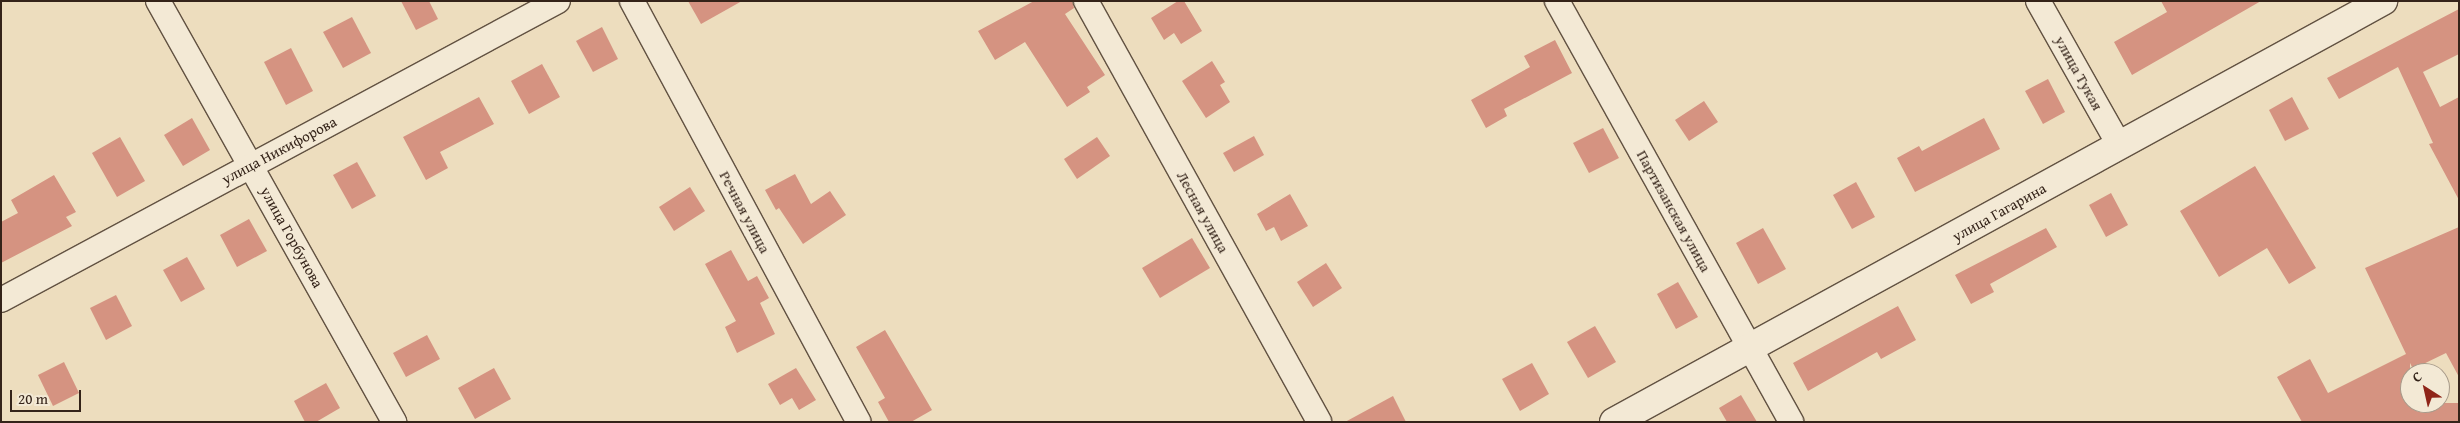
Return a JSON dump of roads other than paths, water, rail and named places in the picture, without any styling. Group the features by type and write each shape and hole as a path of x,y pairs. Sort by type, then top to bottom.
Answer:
{"main road":[{"name":"улица Гагарина","path":"1614,422 2382,1"}],"street":[{"name":"улица Горбунова","path":"158,1 252,164 394,422"},
{"name":"улица Никифорова","path":"1,300 558,1"},
{"name":"Речная улица","path":"632,1 859,422"},
{"name":"Лесная улица","path":"1086,1 1319,422"},
{"name":"Партизанская улица","path":"1557,1 1791,422"},
{"name":"улица Тукая","path":"2038,1 2120,146"}]}
